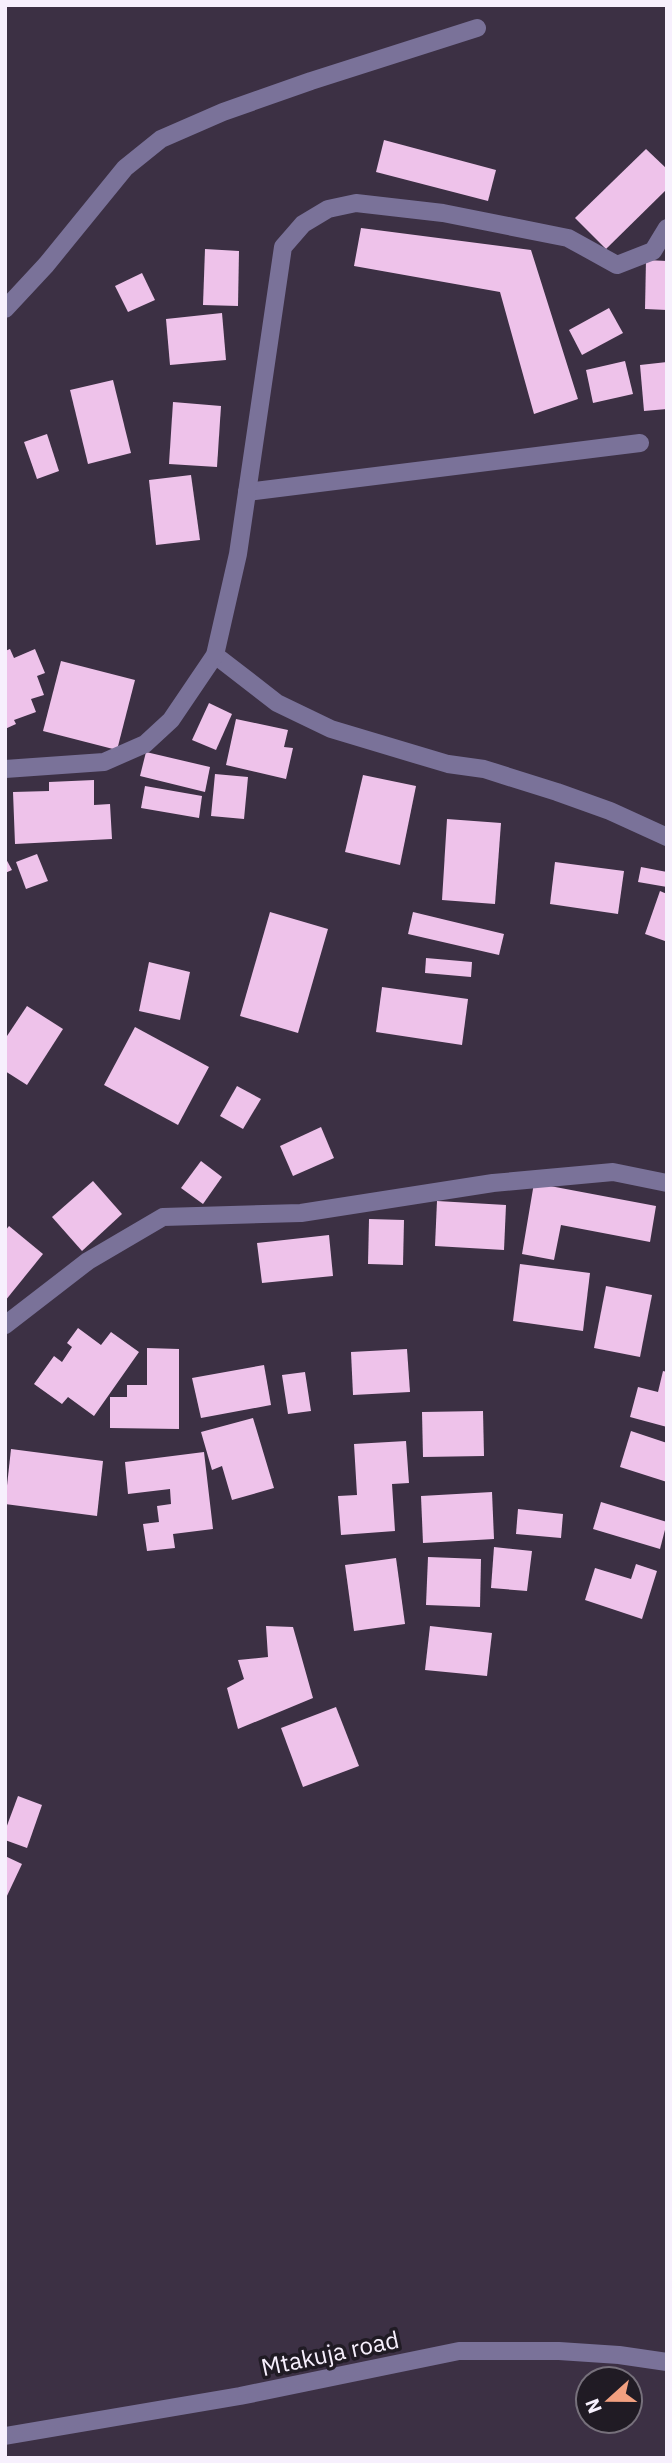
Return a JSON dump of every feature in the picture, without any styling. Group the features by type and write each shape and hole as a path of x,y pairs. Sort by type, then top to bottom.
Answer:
{"street":[{"path":"5,309 47,265 125,168 161,139 223,112 311,81 477,28"},
{"path":"5,769 104,762 145,744 171,720 215,655 238,554 283,247 303,224 328,209 356,203 443,213 568,238 617,265 653,251 667,228"},
{"path":"247,492 639,443"},
{"path":"215,655 276,703 331,729 449,764 484,769 557,792 610,811 667,837"},
{"path":"5,1325 88,1261 163,1217 301,1213 493,1183 613,1172 667,1183"},
{"name":"Mtakuja road","path":"5,2436 240,2396 459,2351 559,2351 619,2355 667,2362"}],"building":[{"path":"384,140 496,170 488,201 376,172"},
{"path":"646,149 667,169 667,189 606,249 575,218"},
{"path":"361,228 531,250 578,399 534,414 500,292 354,266"},
{"path":"205,249 239,251 238,306 203,305"},
{"path":"646,260 667,261 667,310 645,309"},
{"path":"142,273 155,300 128,312 115,286"},
{"path":"609,308 623,333 582,355 569,330"},
{"path":"222,313 226,360 170,365 166,319"},
{"path":"625,361 633,394 593,403 586,370"},
{"path":"667,362 667,409 644,411 640,365"},
{"path":"113,380 131,453 88,464 70,390"},
{"path":"173,402 221,406 217,467 169,464"},
{"path":"47,434 59,471 37,479 24,442"},
{"path":"191,475 200,540 156,545 149,480"},
{"path":"10,649 14,658 35,649 45,673 37,676 44,695 31,699 36,712 14,720 16,724 5,729 5,651"},
{"path":"61,661 135,680 117,750 43,731"},
{"path":"209,703 232,714 216,750 192,740"},
{"path":"236,719 288,730 284,747 293,748 286,779 226,765"},
{"path":"146,752 210,767 205,792 140,776"},
{"path":"215,774 248,777 244,819 211,816"},
{"path":"363,775 416,786 400,865 345,852"},
{"path":"94,780 94,805 110,804 112,839 15,844 13,792 49,791 49,782"},
{"path":"145,786 202,796 199,818 141,808"},
{"path":"447,819 501,823 495,904 442,900"},
{"path":"37,854 48,881 26,889 16,862"},
{"path":"5,857 12,870 5,873"},
{"path":"555,862 624,871 618,914 550,904"},
{"path":"641,867 667,872 667,887 638,882"},
{"path":"660,891 667,894 665,941 645,934"},
{"path":"270,912 328,929 298,1033 240,1016"},
{"path":"413,912 504,934 499,955 408,934"},
{"path":"426,958 472,962 471,977 425,973"},
{"path":"149,962 190,972 180,1020 139,1011"},
{"path":"382,987 468,999 462,1045 376,1032"},
{"path":"27,1006 63,1029 27,1085 5,1071 5,1039"},
{"path":"135,1027 209,1067 178,1125 104,1085"},
{"path":"237,1086 261,1099 243,1129 220,1116"},
{"path":"321,1127 334,1158 293,1176 280,1146"},
{"path":"201,1161 222,1177 203,1204 181,1188"},
{"path":"93,1181 122,1214 82,1251 52,1217"},
{"path":"534,1183 656,1206 650,1242 561,1225 554,1260 522,1254"},
{"path":"437,1201 506,1205 504,1250 435,1246"},
{"path":"369,1219 404,1220 403,1265 368,1264"},
{"path":"9,1226 43,1254 5,1301 5,1231"},
{"path":"329,1235 333,1276 262,1283 257,1243"},
{"path":"520,1264 590,1273 583,1331 513,1321"},
{"path":"606,1286 652,1295 640,1357 594,1348"},
{"path":"78,1328 101,1345 111,1332 139,1352 94,1416 68,1397 62,1404 34,1384 54,1356 62,1362 72,1347 67,1343"},
{"path":"147,1348 179,1349 179,1429 110,1428 110,1397 127,1397 127,1385 147,1385"},
{"path":"407,1349 410,1392 353,1395 351,1352"},
{"path":"264,1365 271,1405 201,1418 192,1378"},
{"path":"663,1371 667,1372 667,1427 630,1417 638,1387 658,1392"},
{"path":"305,1372 311,1411 288,1414 282,1375"},
{"path":"483,1411 484,1456 423,1457 422,1412"},
{"path":"253,1418 274,1488 232,1500 222,1466 212,1470 201,1432"},
{"path":"631,1431 667,1443 667,1482 620,1467"},
{"path":"406,1441 409,1483 392,1484 395,1531 341,1535 338,1496 357,1495 354,1444"},
{"path":"11,1449 103,1461 97,1516 5,1504"},
{"path":"204,1452 213,1529 173,1534 175,1548 147,1551 143,1524 159,1522 157,1506 171,1504 170,1489 128,1494 125,1462"},
{"path":"492,1492 494,1539 423,1543 421,1496"},
{"path":"601,1502 667,1522 660,1549 593,1529"},
{"path":"518,1509 563,1514 561,1538 516,1534"},
{"path":"494,1547 532,1551 527,1591 491,1588"},
{"path":"428,1557 481,1559 480,1607 426,1605"},
{"path":"396,1558 405,1624 354,1631 345,1565"},
{"path":"636,1564 657,1571 642,1619 585,1600 595,1568 631,1579"},
{"path":"266,1626 293,1627 313,1698 238,1729 227,1688 244,1679 238,1660 268,1657"},
{"path":"430,1626 492,1633 487,1676 425,1670"},
{"path":"336,1707 359,1766 303,1787 281,1728"},
{"path":"18,1796 42,1805 27,1848 5,1840 5,1831"},
{"path":"5,1856 22,1864 5,1900"}]}
